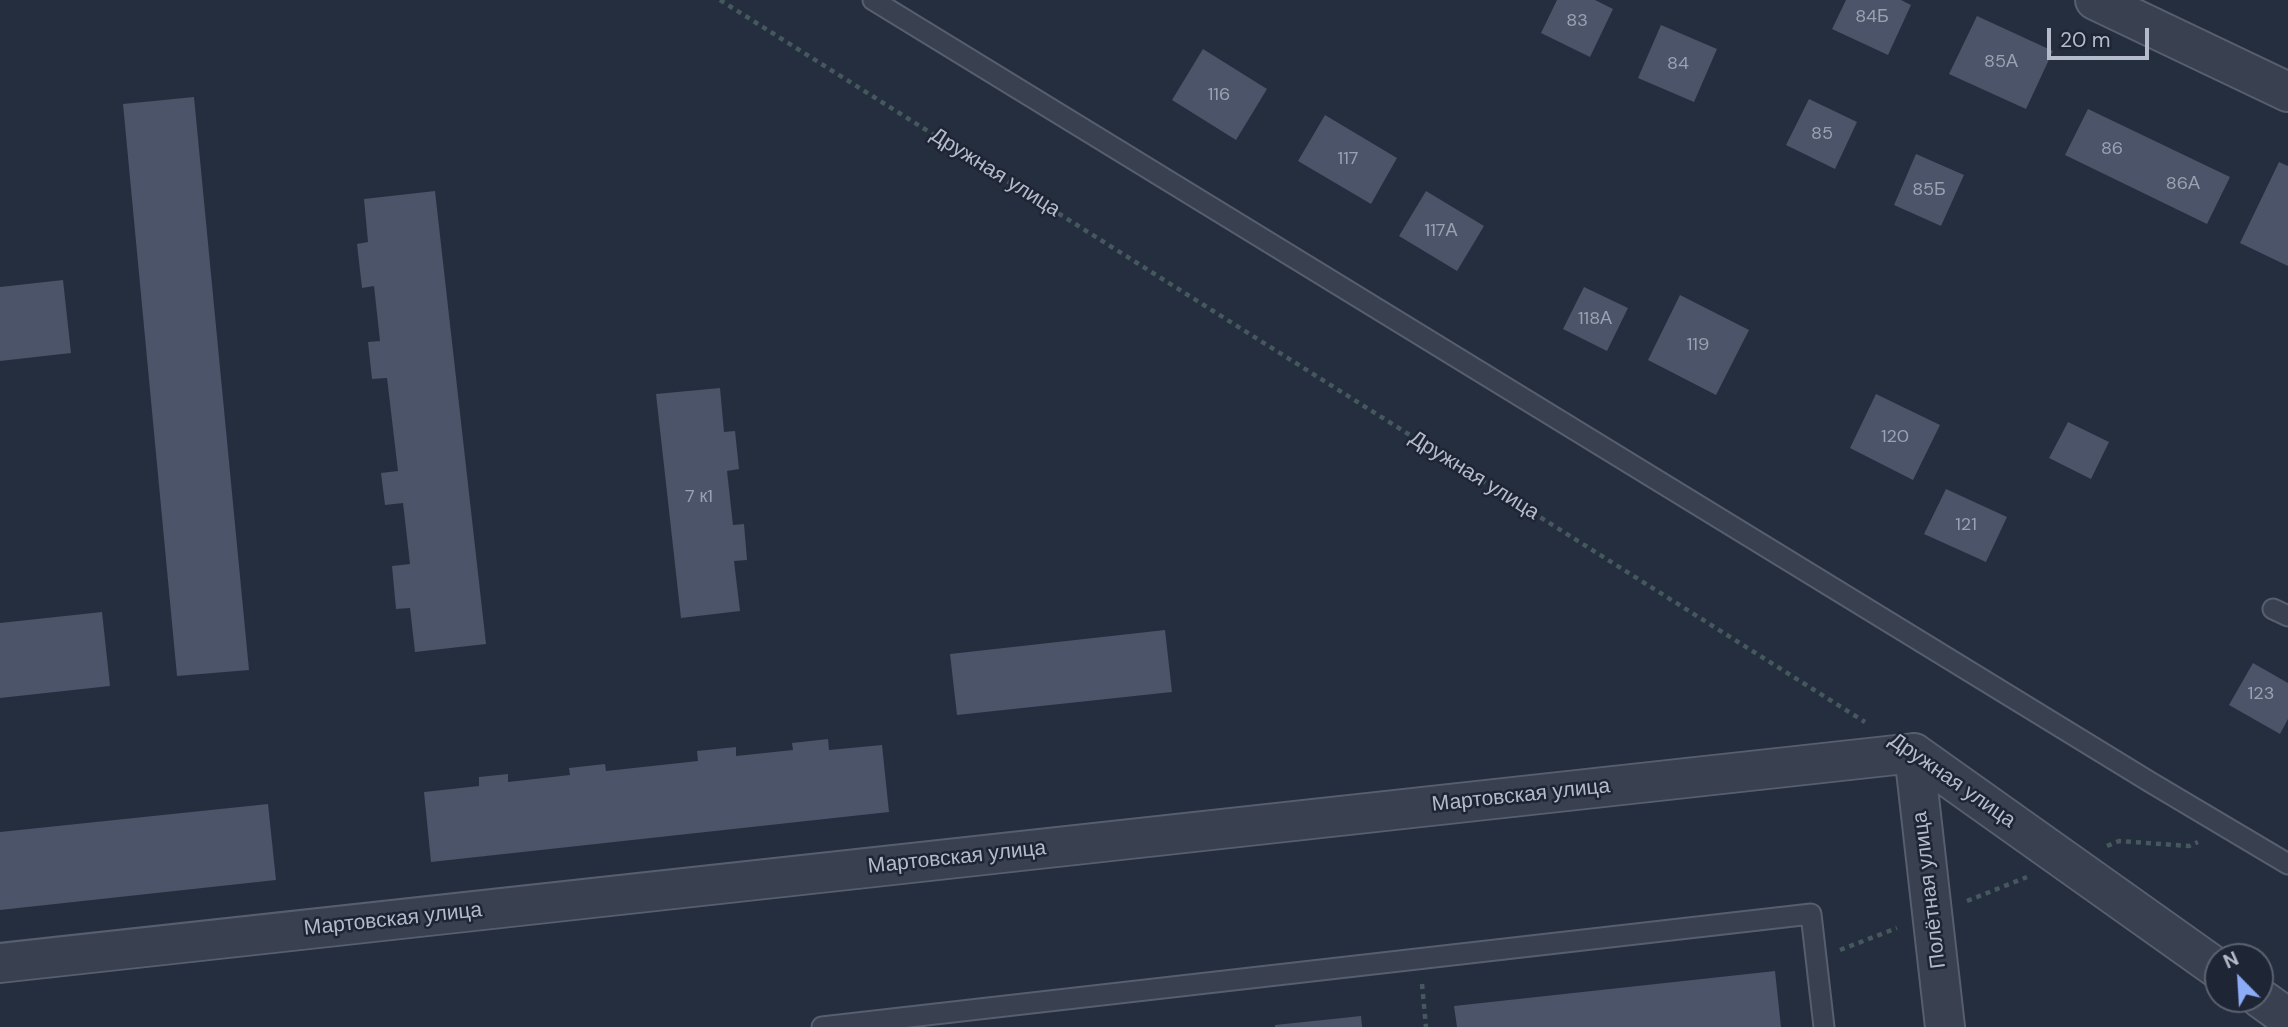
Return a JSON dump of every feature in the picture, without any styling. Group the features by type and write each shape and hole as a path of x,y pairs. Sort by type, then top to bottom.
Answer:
{"street":[{"path":"2095,0 2288,92"},
{"name":"Дружная улица","path":"1914,753 2204,959"},
{"name":"Полётная улица","path":"1914,753 1945,1027"},
{"name":"Мартовская улица","path":"0,963 1914,753"}],"lane":[{"path":"873,0 2288,864"},
{"path":"822,1027 1811,914 1824,1027"}],"path":[{"name":"Дружная улица","path":"720,0 1867,723"},
{"path":"1816,959 2119,841 2189,846 2226,827"},
{"path":"1419,959 1426,1027"}],"building":[{"path":"1557,0 1595,0 1613,9 1590,57 1541,33"},
{"path":"1846,0 1901,0 1911,5 1888,55 1832,29"},
{"path":"1977,16 2053,51 2026,109 1949,74"},
{"path":"1661,25 1717,49 1694,102 1638,78"},
{"path":"1203,49 1267,89 1236,140 1172,100"},
{"path":"194,97 249,670 177,676 123,104"},
{"path":"1809,99 1857,122 1835,169 1786,145"},
{"path":"2088,109 2230,177 2207,224 2065,155"},
{"path":"1325,115 1397,158 1371,204 1298,161"},
{"path":"1916,154 1964,175 1941,226 1894,205"},
{"path":"2279,162 2288,166 2288,266 2240,243"},
{"path":"435,191 486,644 415,652 410,608 396,609 392,566 410,564 403,503 385,505 381,473 398,471 387,378 372,379 368,342 380,341 374,286 362,288 357,244 368,242 364,199"},
{"path":"1426,191 1484,226 1457,271 1399,236"},
{"path":"63,280 71,353 0,361 0,287"},
{"path":"1584,287 1628,308 1607,351 1563,329"},
{"path":"1680,295 1749,330 1716,395 1648,360"},
{"path":"720,388 724,432 735,431 739,469 727,471 733,525 744,524 747,560 734,561 740,611 681,618 656,394"},
{"path":"1876,394 1940,425 1913,480 1850,448"},
{"path":"2068,422 2109,442 2091,479 2049,458"},
{"path":"1946,489 2007,517 1986,562 1924,534"},
{"path":"102,612 110,686 0,698 0,623"},
{"path":"1165,630 1172,692 957,715 950,654"},
{"path":"2253,663 2288,683 2288,719 2280,734 2229,705"},
{"path":"828,739 829,750 882,745 889,812 431,862 424,792 479,786 479,777 508,774 508,782 570,775 569,768 605,764 606,771 698,761 697,751 736,747 736,756 793,750 792,743"},
{"path":"268,804 276,880 0,910 0,832"},
{"path":"1775,971 1781,1027 1457,1027 1454,1006"},
{"path":"1361,1016 1362,1027 1275,1027 1275,1025"}]}
